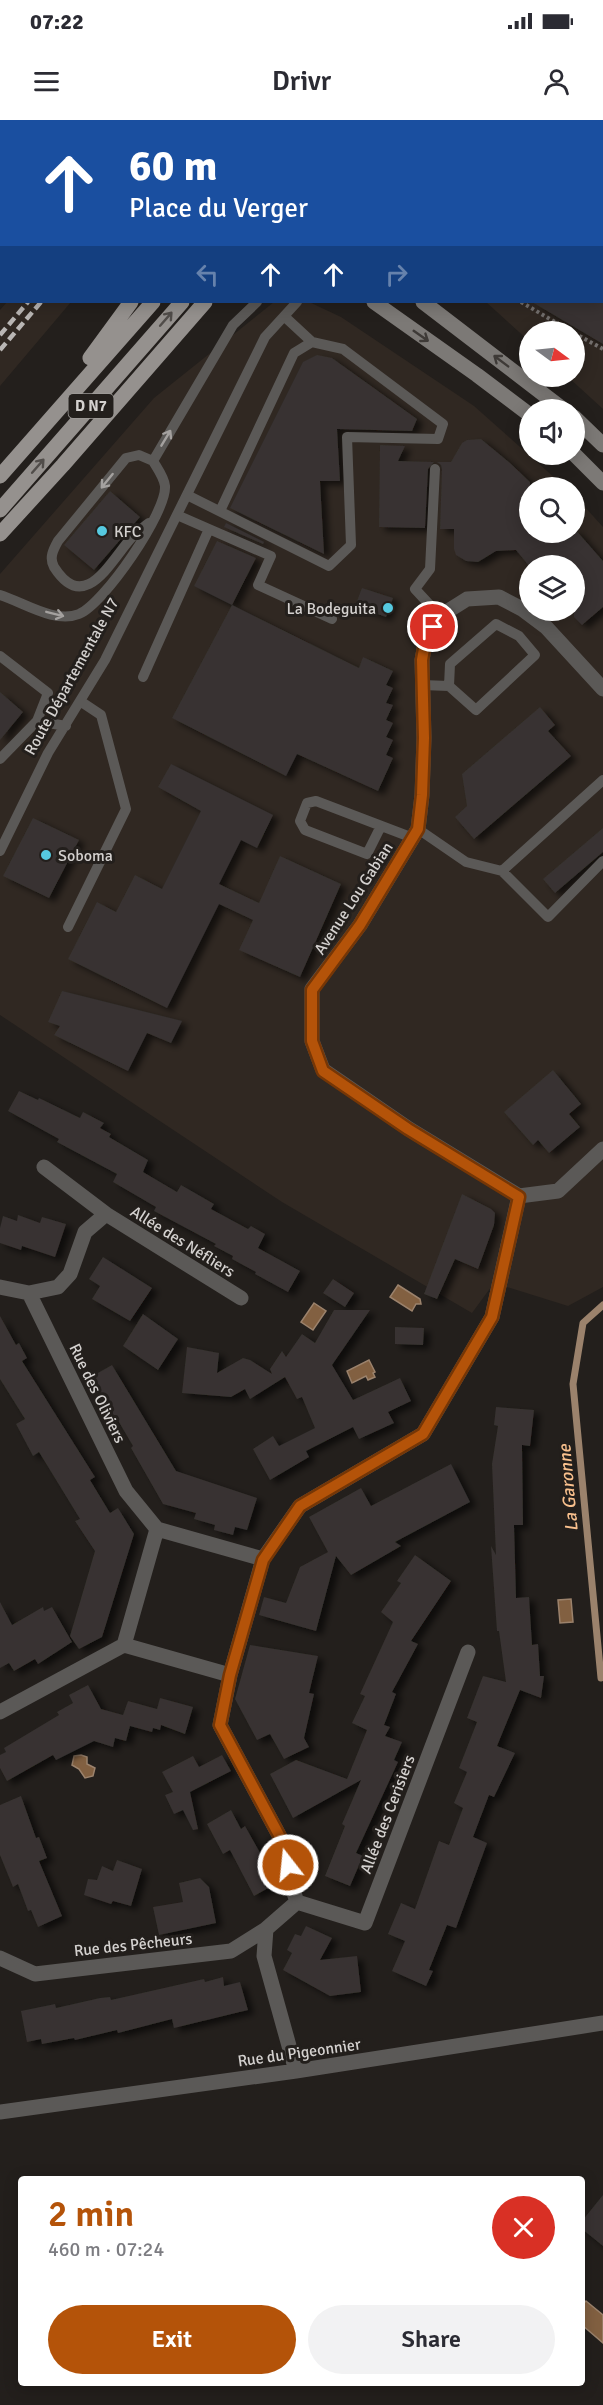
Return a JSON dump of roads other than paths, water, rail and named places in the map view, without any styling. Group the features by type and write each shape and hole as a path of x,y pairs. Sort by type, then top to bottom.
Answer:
{"main road":[{"name":"D N7","path":"15,459 49,407 99,347 130,303"},
{"name":"D N7","path":"0,476 152,303"},
{"name":"D N7","path":"0,510 181,303"},
{"path":"0,534 204,303"},
{"path":"375,303 519,407"},
{"path":"424,303 550,399"},
{"path":"585,428 603,445"},
{"path":"585,465 603,483"}],"street":[{"name":"Avenue Lou Gabian","path":"519,1197 408,1129 323,1071 312,1041 312,990 360,925 415,833 422,795 424,738 422,660 426,638 440,616 467,599 499,597 522,609 546,627 603,689"},
{"path":"297,1902 290,1881 287,1850 220,1725 230,1675 263,1560 300,1506 423,1434 492,1317 519,1197 558,1191 603,1149"},
{"name":"Allée des Néfliers","path":"44,1167 106,1214 241,1298"},
{"name":"Allée des Néfliers","path":"29,1293 58,1287 70,1274 85,1232 106,1214"},
{"path":"0,1287 29,1293"},
{"name":"Rue des Oliviers","path":"29,1293 126,1491 157,1529"},
{"path":"124,1645 157,1529 263,1560"},
{"path":"0,1712 124,1645 230,1675"},
{"name":"Allée des Cerisiers","path":"297,1902 365,1923 468,1652"},
{"name":"Rue des Pêcheurs","path":"0,1958 35,1974 231,1952 266,1929 297,1902"},
{"path":"266,1929 264,1956 296,2071"},
{"name":"Rue du Pigeonnier","path":"0,2112 296,2071 603,2023"}],"lane":[{"path":"153,461 233,325 256,303"},
{"name":"Route Départementale N7","path":"0,851 48,753 105,660 265,337 296,303"},
{"path":"187,495 330,566 351,545 347,437 438,439 443,424 343,349 312,342 285,317"},
{"path":"220,511 294,353 312,342"},
{"name":"Route Départementale N7","path":"0,595 60,617 80,614 96,603 122,572 155,519 165,486 153,461 139,455 126,458 58,541 51,553 54,566 63,578 77,587 87,586 105,571 135,534 155,519"},
{"path":"435,469 430,569 415,590 440,616"},
{"path":"177,515 271,556 258,585 332,619"},
{"path":"143,677 209,529"},
{"path":"423,685 449,686 476,710 535,655 519,636 496,624 450,664 449,686"},
{"path":"0,656 48,693 37,721 0,759"},
{"path":"68,927 126,809 101,715 80,701"},
{"path":"37,721 66,726"},
{"path":"502,871 603,780"},
{"path":"381,826 368,854 305,830 300,821 307,803 316,801 381,826 415,833 466,862 502,871 548,917 603,861"}],"waterway":[{"name":"La Garonne","path":"601,1678 573,1384 583,1323 603,1305"}],"railway":[{"path":"0,335 27,303"},
{"path":"0,350 40,303"}],"place":[{"name":"KFC","path":"102,531"},
{"name":"La Bodeguita","path":"388,608"},
{"name":"Soboma","path":"46,855"}]}
